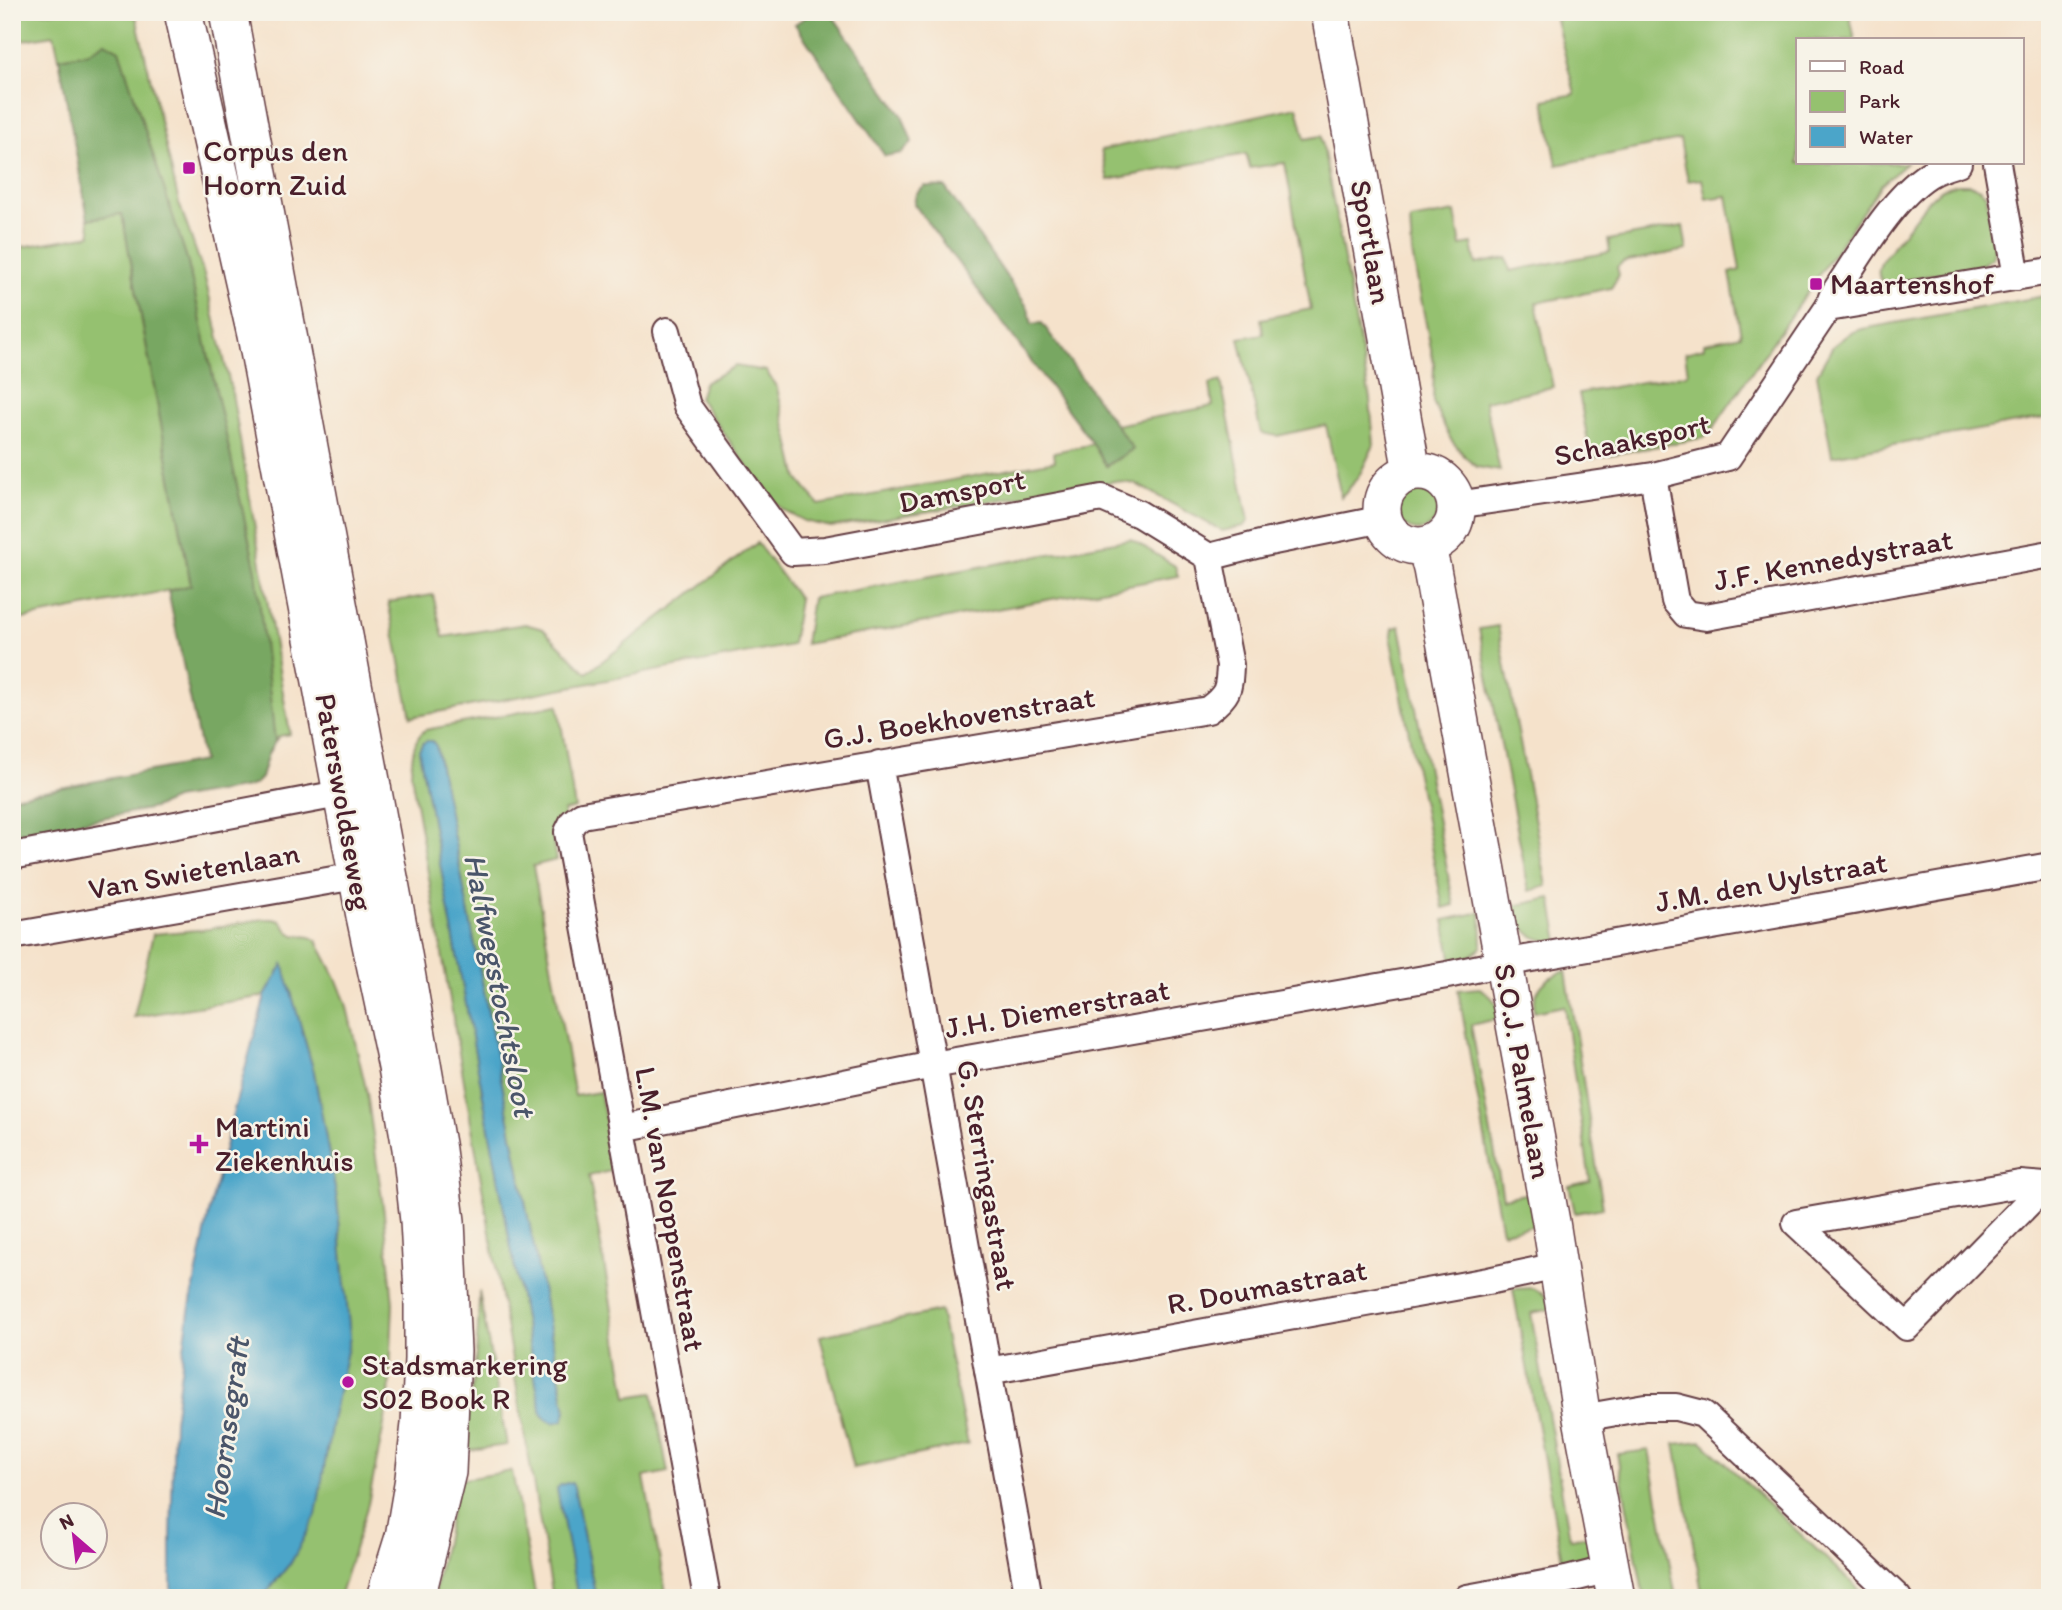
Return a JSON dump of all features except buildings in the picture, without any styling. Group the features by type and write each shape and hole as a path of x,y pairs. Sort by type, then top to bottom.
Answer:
{"main road":[{"name":"Paterswoldseweg","path":"183,12 358,791"},
{"name":"Paterswoldseweg","path":"228,12 358,791 373,873 437,1150 446,1221 451,1291 452,1376 447,1472 416,1598"},
{"name":"Sportlaan","path":"1330,12 1412,472"},
{"path":"1412,472 1424,472 1446,483 1453,493 1456,505 1455,519 1449,532 1439,541 1426,546 1402,543 1393,537 1382,519 1381,509 1387,490 1394,481 1412,472"},
{"name":"S.O.J. Palmelaan","path":"1426,546 1613,1583"},
{"name":"Paterswoldseweg","path":"373,873 397,1067 411,1148 423,1293 423,1359 414,1478 404,1538 385,1598"}],"street":[{"name":"Schaaksport","path":"1456,505 1653,476 1728,457 1888,214 1929,174 1955,164"},
{"path":"1997,164 2017,277"},
{"path":"1828,308 2050,271"},
{"name":"Damsport","path":"667,331 687,406 793,552 825,550 1102,498 1139,514 1209,557"},
{"name":"J.F. Kennedystraat","path":"1653,476 1675,601 1686,614 1706,617 2050,554"},
{"path":"1209,557 1382,519"},
{"name":"G.J. Boekhovenstraat","path":"568,832 573,822 582,815 1208,710 1223,699 1230,683 1230,666 1209,557"},
{"name":"G. Sterringastraat","path":"879,764 1029,1598"},
{"name":"Van Swietenlaan","path":"12,856 358,791"},
{"name":"L.M. van Noppenstraat","path":"568,832 707,1598"},
{"name":"J.M. den Uylstraat","path":"1503,963 2050,866"},
{"name":"Van Swietenlaan","path":"12,936 373,873"},
{"name":"J.H. Diemerstraat","path":"622,1128 933,1065 1503,963"},
{"path":"2020,1184 2048,1188 1907,1327 1796,1223 2020,1184"},
{"name":"R. Doumastraat","path":"988,1371 1488,1281 1557,1266"},
{"path":"1582,1418 1645,1407 1676,1407 1703,1414 1898,1598"},
{"path":"1467,1598 1566,1580 1613,1583"}],"green space":[{"path":"12,12 135,12 179,203 204,274 232,393 290,734 280,736 275,741 255,571 187,259 163,187 105,42 88,53 59,58 54,35 12,42"},
{"path":"805,12 830,12 902,115 912,142 902,153 885,156 795,24 807,16"},
{"path":"1554,12 1849,12 1855,38 1796,38 1796,164 1906,164 1881,185 1712,430 1703,438 1591,458 1579,393 1688,374 1685,353 1704,348 1704,343 1741,335 1730,273 1740,270 1727,196 1706,199 1702,179 1688,181 1680,140 1557,165 1544,100 1575,94"},
{"path":"105,42 119,50 187,259 256,571 275,741 261,778 248,787 175,799 154,808 12,835 12,797 203,761 168,591 191,585 122,214 88,219 59,58 88,53"},
{"path":"1297,107 1305,139 1321,136 1370,399 1374,445 1361,472 1341,497 1326,425 1277,436 1261,433 1239,338 1263,334 1261,319 1311,309 1285,163 1250,168 1246,154 1108,180 1101,150"},
{"path":"1957,184 1969,184 1986,195 1995,246 1992,258 1981,265 1890,283 1882,282 1879,268 1883,259 1928,201 1940,190"},
{"path":"925,186 945,187 1028,308 1032,324 1042,323 1133,449 1106,466 1093,444 914,204 916,194"},
{"path":"1455,212 1461,246 1472,244 1476,264 1507,258 1510,271 1610,252 1608,240 1683,226 1687,250 1623,262 1617,267 1619,275 1611,288 1536,303 1553,387 1485,401 1500,471 1477,467 1467,459 1451,440 1433,402 1434,364 1412,253 1410,220"},
{"path":"122,213 191,586 12,621 12,232 16,248 91,235 88,219"},
{"path":"2050,295 2050,417 1832,456 1817,374 1833,346 1850,333"},
{"path":"735,366 766,371 777,388 798,479 819,505 1055,461 1054,452 1093,444 1107,466 1133,449 1116,425 1213,406 1210,384 1221,381 1249,521 1244,526 1222,531 1136,484 1115,481 831,527 804,521 783,510 767,494 699,398 704,383"},
{"path":"1418,490 1426,491 1432,496 1437,502 1437,518 1432,524 1426,529 1418,530 1410,529 1404,524 1399,518 1398,510 1399,502 1404,496 1410,491"},
{"path":"1131,539 1175,566 1178,576 805,644 812,598"},
{"path":"757,543 799,599 792,645 411,717 388,602 433,595 443,637 525,624 543,629 587,673"},
{"path":"1400,626 1454,905 1443,908 1391,641 1393,628"},
{"path":"1498,626 1547,886 1529,891 1479,629"},
{"path":"558,705 575,808 564,811 554,829 556,860 533,866 575,1096 600,1092 615,1170 589,1176 627,1397 653,1393 668,1472 644,1477 667,1598 596,1598 574,1488 557,1489 578,1598 553,1598 411,774 415,744 425,730","holes":["432,741 436,746 566,1411 563,1420 542,1415 419,750 423,743"]},
{"path":"1551,898 1559,941 1542,939 1529,933 1520,922 1514,906"},
{"path":"1481,912 1482,946 1469,957 1452,963 1444,920"},
{"path":"263,919 281,921 294,935 310,937 317,941 336,978 346,1003 367,1093 384,1213 393,1303 389,1400 368,1504 339,1598 262,1598 292,1561 333,1416 350,1337 337,1199 314,1072 283,965 265,996 134,1017 153,934 209,929"},
{"path":"1566,971 1603,1208 1575,1213 1569,1186 1590,1181 1564,1006 1534,1012 1538,991 1552,977"},
{"path":"1480,988 1494,1001 1501,1018 1471,1025 1503,1198 1531,1193 1537,1225 1502,1232 1458,990"},
{"path":"1532,1288 1545,1296 1553,1309 1531,1313 1570,1539 1597,1534 1586,1557 1563,1566 1513,1289"},
{"path":"479,1291 507,1445 462,1451 474,1371"},
{"path":"940,1311 968,1444 853,1468 820,1336"},
{"path":"1702,1441 1868,1598 1703,1598 1675,1444"},
{"path":"1649,1450 1676,1598 1644,1598 1617,1454"},
{"path":"512,1471 536,1598 433,1598 458,1480"}],"water":[{"path":"427,741 432,741 436,746 566,1411 563,1420 557,1422 549,1421 542,1415 419,750"},
{"name":"Hoornsegraft","path":"283,964 314,1072 337,1199 350,1337 316,1515 292,1561 262,1598 171,1598 174,1421 189,1311 210,1208 236,1102 265,996"},
{"path":"572,1483 574,1488 596,1598 578,1598 557,1489"}],"place":[{"name":"Corpus den Hoorn Zuid","path":"189,168"},
{"name":"Maartenshof","path":"1816,284"},
{"name":"Martini Ziekenhuis","path":"199,1144"},
{"name":"Stadsmarkering S02 Book R","path":"348,1382"}],"water label":[{"name":"Halfwegstochtsloot","path":"500,985"}]}
